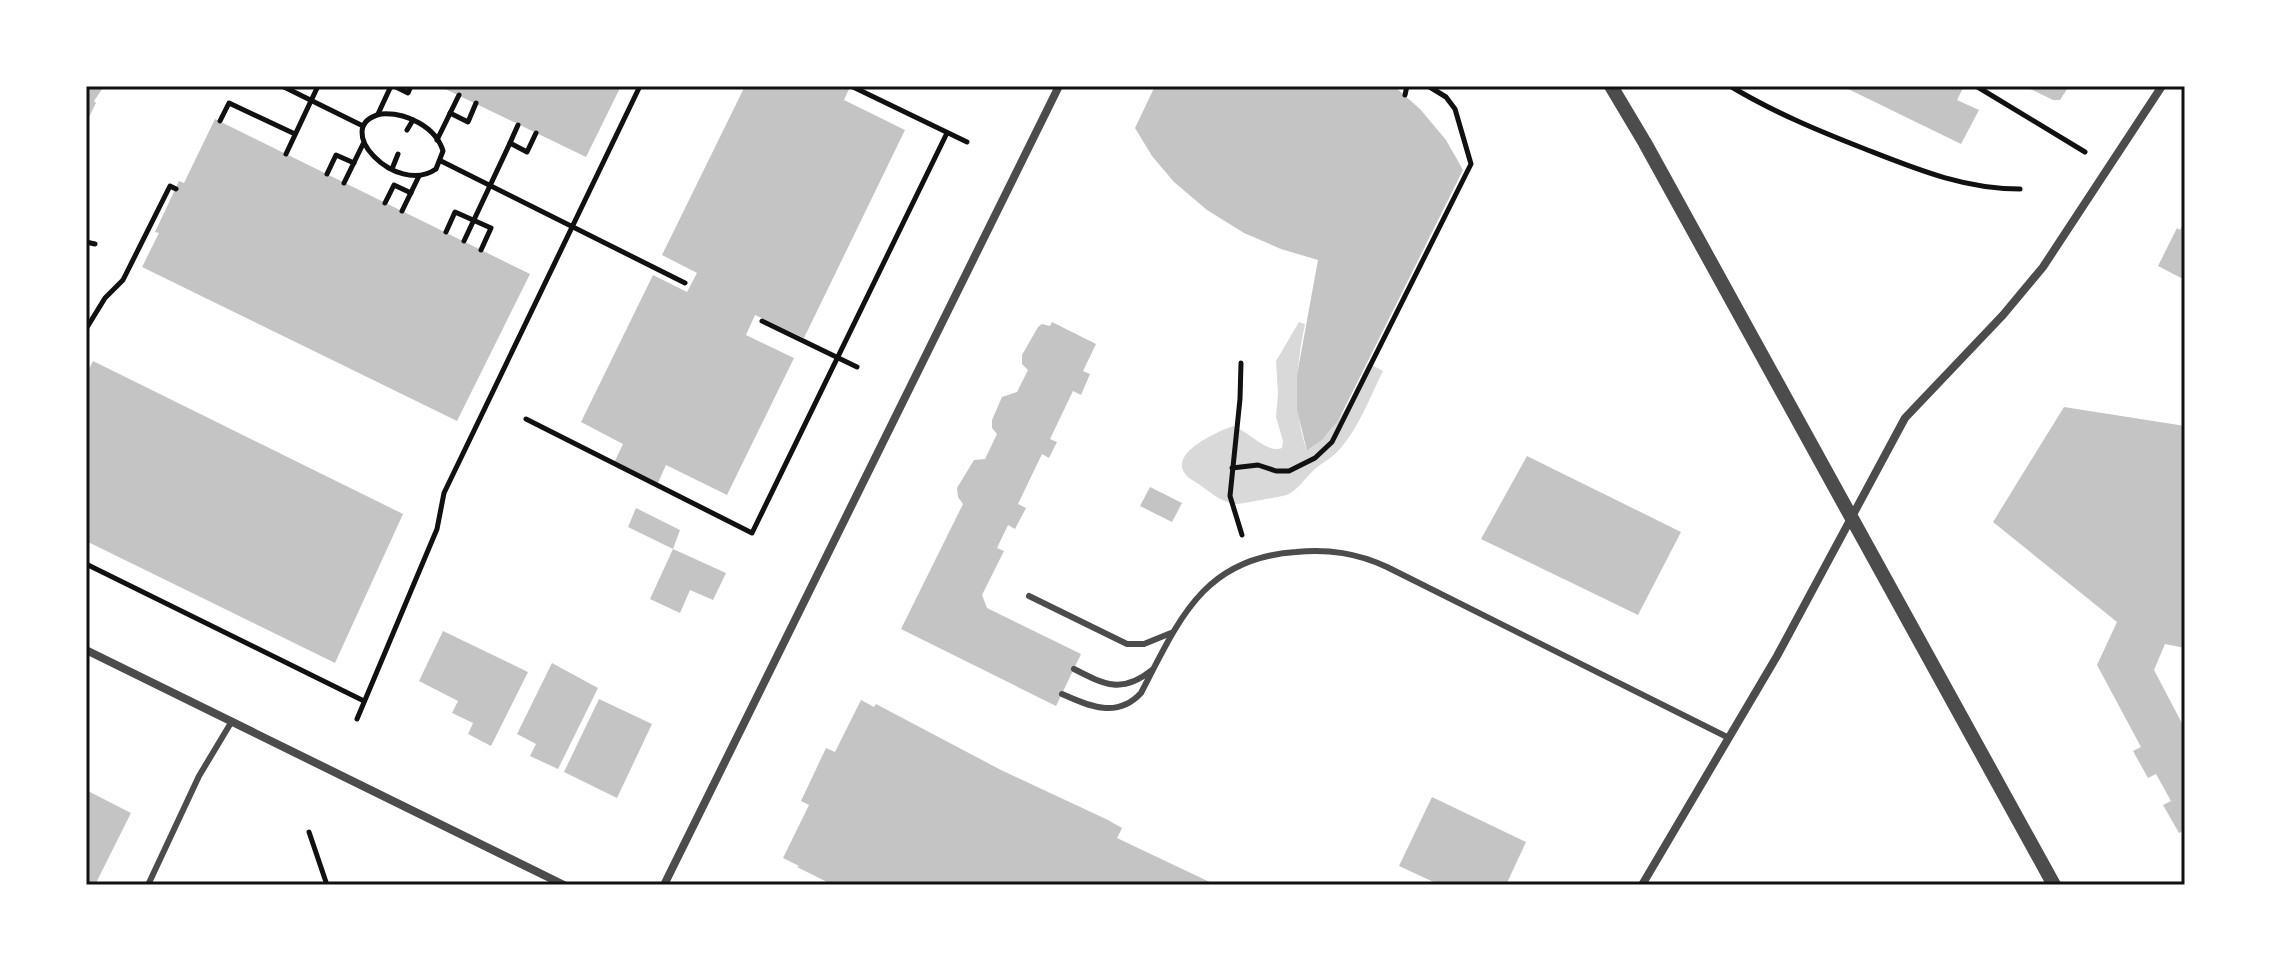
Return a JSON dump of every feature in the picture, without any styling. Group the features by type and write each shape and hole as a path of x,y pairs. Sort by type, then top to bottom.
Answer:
{"street":[{"path":"664,885 1059,86"},
{"path":"1611,86 2054,885"},
{"path":"1642,885 1777,656 1905,418 2027,287 2162,86"},
{"path":"86,650 564,885"}],"lane":[{"path":"1062,694 1095,707 1118,707 1131,702 1141,693 1173,630 1193,602 1224,572 1264,555 1310,550 1355,554 1387,567 1729,738"},
{"path":"1029,596 1127,644 1139,645 1157,640 1173,630"},
{"path":"1074,669 1114,686 1135,681 1155,667"},
{"path":"148,885 199,776 232,721"}],"path":[{"path":"282,86 363,126"},
{"path":"286,154 318,86"},
{"path":"378,114 392,86 408,93 411,86"},
{"path":"357,719 437,529 444,493 640,86"},
{"path":"851,86 967,142"},
{"path":"1232,468 1258,465 1282,472 1300,468 1315,458 1332,442 1372,365 1471,164 1455,109 1446,97 1428,86"},
{"path":"1730,86 1784,115 1933,175 1974,187 2020,189"},
{"path":"1976,86 2110,166"},
{"path":"437,140 459,95"},
{"path":"220,121 229,103 295,134"},
{"path":"450,113 468,122 476,103"},
{"path":"344,183 364,144 363,126 378,114 413,120 443,148 441,161 432,171 419,176 392,169 375,158 364,144"},
{"path":"407,130 413,120"},
{"path":"464,241 518,125"},
{"path":"510,143 527,152 536,133"},
{"path":"526,419 752,533 947,133"},
{"path":"392,169 398,154"},
{"path":"327,174 336,155 354,163"},
{"path":"441,161 685,283"},
{"path":"402,211 419,176"},
{"path":"385,203 394,185 411,193"},
{"path":"86,329 105,298 123,280 170,186 176,189"},
{"path":"446,232 455,212 491,228 481,250"},
{"path":"86,242 95,244"},
{"path":"762,321 857,367"},
{"path":"1231,503 1241,363"},
{"path":"86,564 364,701"},
{"path":"309,832 327,885"}],"shaded area":[{"path":"1299,322 1305,324 1299,356 1297,404 1307,451 1336,423 1368,363 1383,371 1345,443 1295,490 1287,495 1243,503 1224,501 1188,477 1182,468 1183,460 1196,445 1233,426 1270,448 1282,448 1276,417 1276,361"}],"building":[{"path":"86,86 104,86 94,101 96,103 86,123"},
{"path":"439,86 621,86 586,157"},
{"path":"745,86 842,86 849,89 844,100 905,130 804,338 755,315 746,335 794,358 727,495 666,465 657,485 614,463 623,444 581,422 653,275 687,292 697,273 662,255"},
{"path":"1155,86 1394,86 1420,109 1446,140 1463,170 1338,421 1322,440 1307,451 1297,410 1297,375 1318,260 1244,233 1207,210 1174,182 1152,156 1135,128"},
{"path":"1842,86 1964,86 1957,100 1979,110 1961,144"},
{"path":"2024,86 2069,86 2060,100 2053,100"},
{"path":"215,119 530,274 457,421 142,267 179,181 184,183"},
{"path":"2185,219 2185,280 2158,266 2177,228 2180,230"},
{"path":"1052,322 1096,344 1083,371 1090,374 1081,395 1073,391 1050,439 1057,442 1049,458 1042,454 1018,504 1026,508 1015,529 1008,525 997,548 1004,551 982,595 987,608 1081,654 1056,706 901,629 963,504 957,488 974,460 985,459 997,434 992,428 992,420 1002,397 1017,392 1028,370 1022,364 1022,355 1038,327 1042,324 1050,326"},
{"path":"93,361 403,514 335,663 86,541 86,375"},
{"path":"2064,407 2185,426 2185,648 2165,644 2154,670 2185,729 2185,830 2179,833 2163,805 2171,801 2156,774 2148,778 2133,751 2141,747 2097,665 2117,622 1993,522"},
{"path":"1527,456 1681,532 1638,615 1481,539"},
{"path":"1150,487 1182,503 1172,522 1140,506"},
{"path":"636,508 680,530 673,549 628,527"},
{"path":"673,549 726,573 713,600 690,590 680,613 650,599"},
{"path":"443,631 528,672 491,746 468,734 473,723 452,713 458,701 419,681"},
{"path":"552,663 598,688 558,769 530,756 536,744 517,734"},
{"path":"599,699 652,724 617,798 564,772"},
{"path":"861,700 874,707 876,704 1001,770 1108,820 1122,828 1117,838 1216,885 833,885 797,867 783,858 809,805 801,801 826,748 835,752"},
{"path":"86,790 131,813 95,885 86,885"},
{"path":"1432,797 1526,842 1506,885 1440,885 1399,866"}]}
